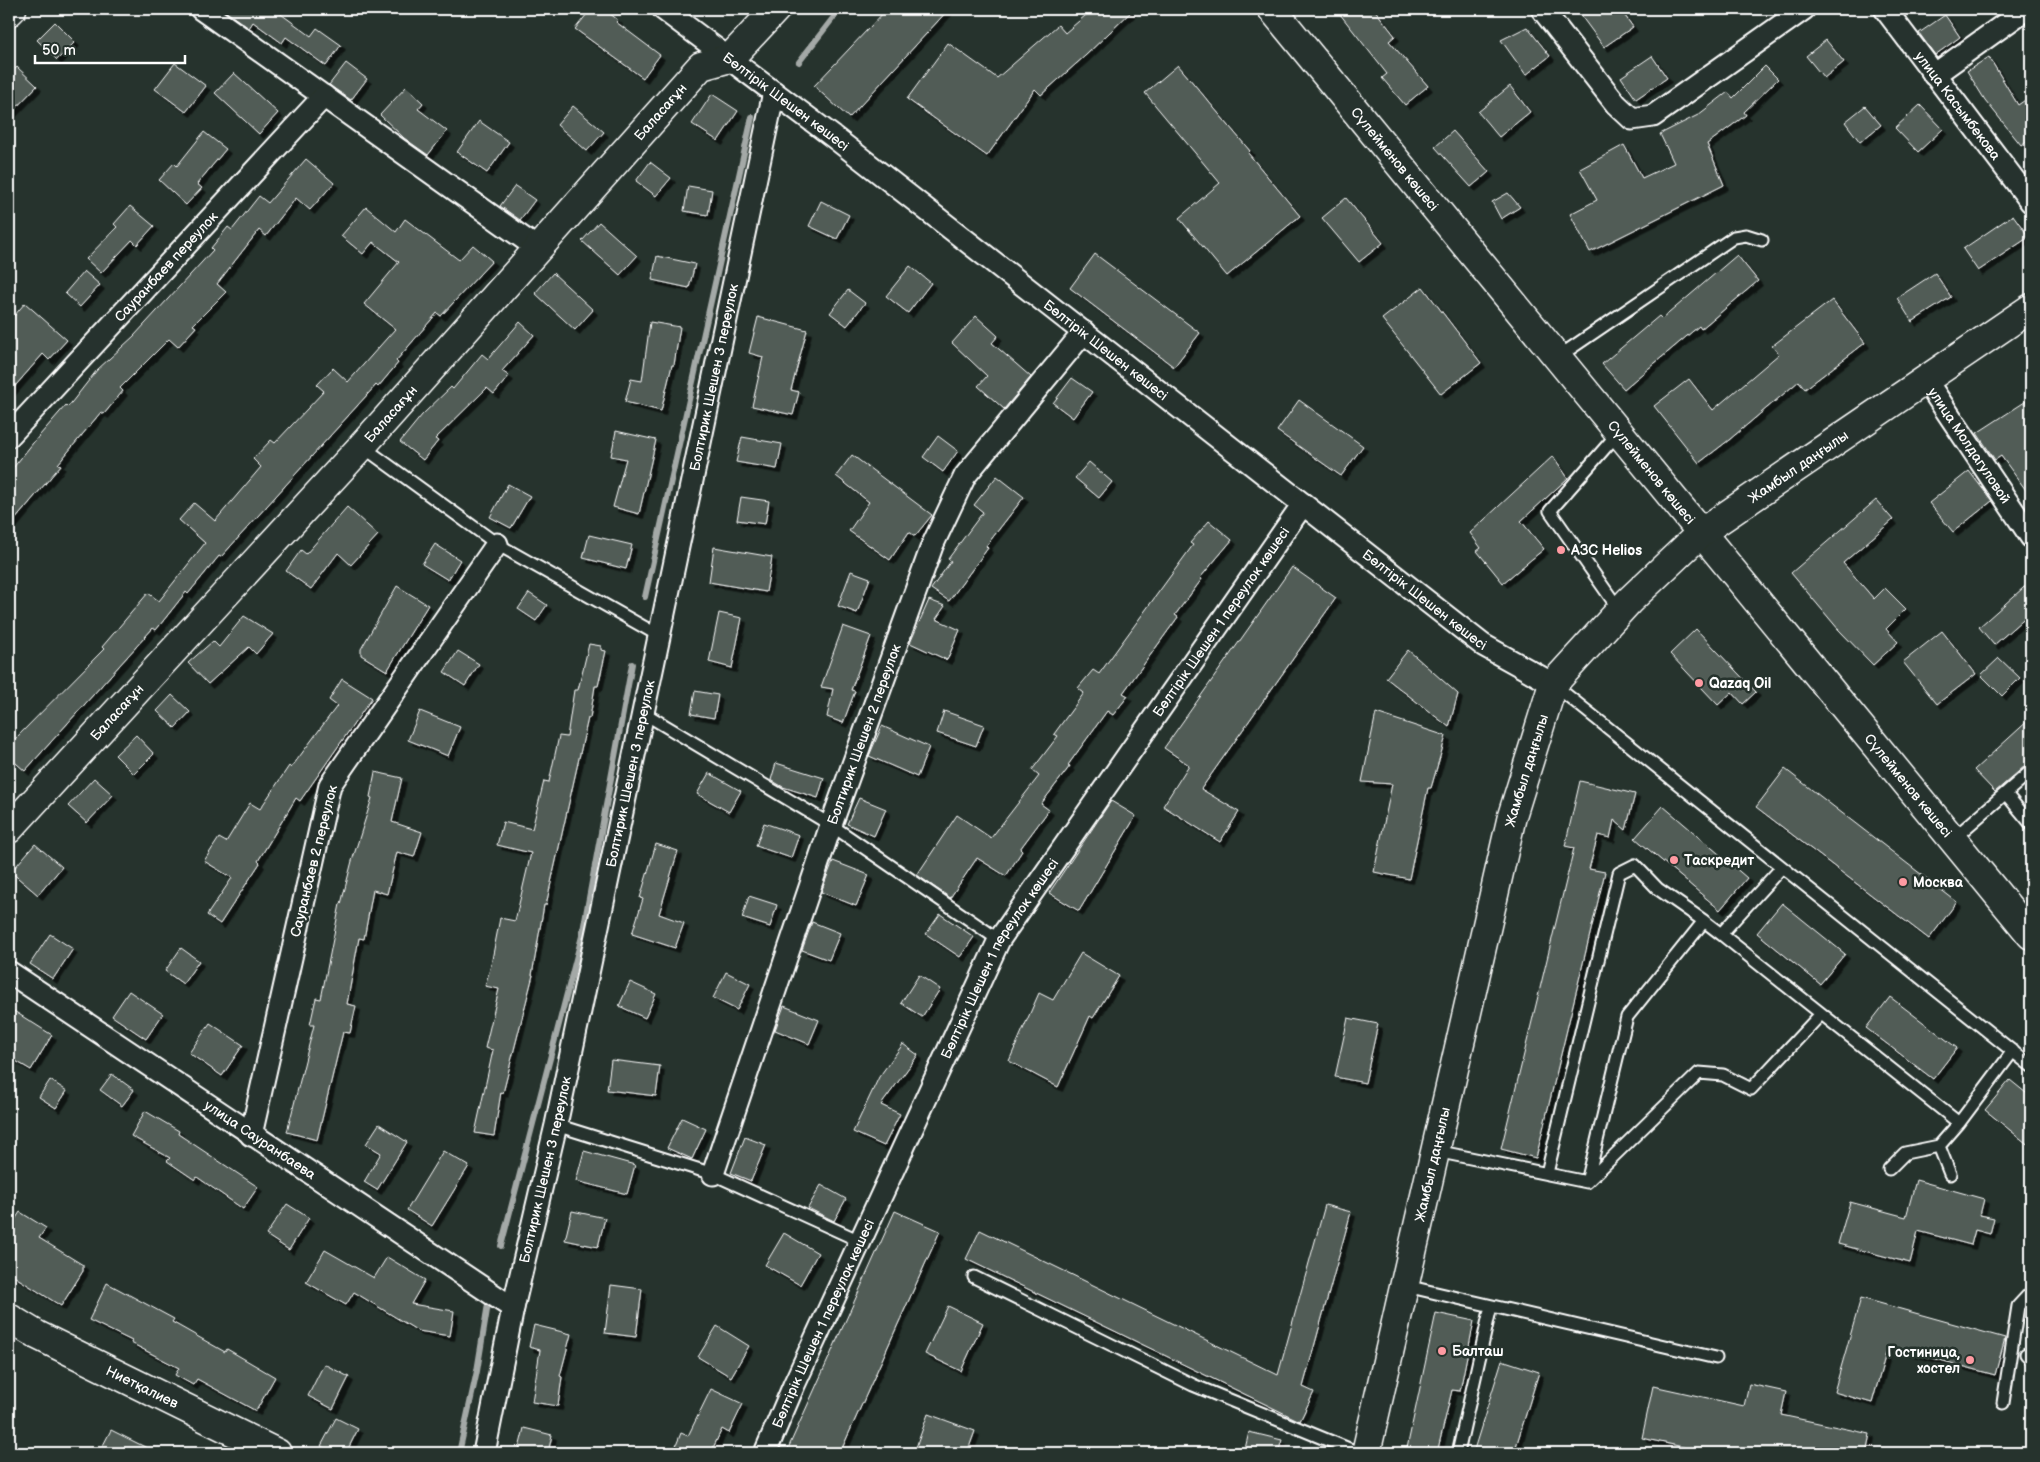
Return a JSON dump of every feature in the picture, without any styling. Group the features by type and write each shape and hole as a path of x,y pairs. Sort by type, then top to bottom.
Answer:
{"main road":[{"path":"9,12 12,9"},
{"path":"730,58 776,9"},
{"name":"Сүлейменов көшесі","path":"1272,9 2031,935"},
{"name":"Баласағұн","path":"9,829 362,446 700,66 730,58"},
{"name":"Жамбыл даңғылы","path":"1366,1453 1406,1286 1512,816 1553,684 1620,611 1702,532 2031,308"},
{"name":"Ниетқалиев","path":"9,1318 37,1335 277,1453"}],"street":[{"path":"201,9 537,248"},
{"name":"Бөлтірік Шешен көшесі","path":"663,9 835,138 1483,645 1553,684"},
{"path":"1542,9 1616,104 1632,119 1653,116 1804,9"},
{"name":"улица Касымбекова","path":"1885,9 2031,202"},
{"path":"1934,75 2026,9"},
{"name":"Болтирик Шешен 3 переулок","path":"484,1453 513,1308 556,1125 774,92"},
{"name":"Сауранбаев переулок","path":"9,436 324,96"},
{"name":"Болтирик Шешен 2 переулок","path":"713,1174 831,825 932,546 965,476 1084,332"},
{"name":"улица Молдагуловой","path":"1925,379 2031,537"},
{"name":"Бөлтірік Шешен 1 переулок көшесі","path":"765,1453 794,1385 999,940 1303,504"},
{"name":"Сауранбаев 2 переулок","path":"251,1135 330,785 497,544"},
{"name":"улица Сауранбаева","path":"9,972 513,1308"}],"lane":[{"path":"1558,357 1734,237 1746,235 1762,240"},
{"path":"1619,432 1550,511 1620,611"},
{"path":"362,446 497,544 658,635"},
{"path":"1553,684 2031,1066"},
{"path":"642,712 831,825 999,940"},
{"path":"1953,839 2031,772"},
{"path":"2006,794 2031,824"},
{"path":"1547,1173 1619,873 1634,865 1658,889 1721,934 1959,1123"},
{"path":"1721,934 1782,866"},
{"path":"1587,1182 1627,1017 1704,921"},
{"path":"1587,1182 1699,1073 1723,1074 1752,1089 1821,1014"},
{"path":"1889,1169 1905,1153 1939,1146 1959,1123 2012,1050"},
{"path":"556,1125 713,1174 860,1241"},
{"path":"1939,1146 1950,1174"},
{"path":"1436,1151 1587,1182"},
{"path":"974,1277 1194,1385 1359,1453"},
{"path":"1406,1286 1716,1358"},
{"path":"2003,1403 2018,1306 2031,1292"},
{"path":"1458,1453 1491,1306"}],"building":[{"path":"222,9 274,9 311,36 317,28 341,45 326,66 286,37 282,43 253,22 249,28"},
{"path":"591,9 604,9 618,20 616,22 660,55 643,78 575,29"},
{"path":"887,9 949,9 849,118 814,86"},
{"path":"1093,9 1134,9 1041,95 1035,89 987,156 907,99 948,43 997,78 1058,25 1065,33"},
{"path":"1336,9 1374,9 1395,36 1389,41 1428,86 1405,105 1382,78 1387,74"},
{"path":"1576,9 1620,9 1633,27 1604,47"},
{"path":"1945,15 1960,37 1935,55 1919,33"},
{"path":"55,22 75,42 57,60 37,40"},
{"path":"1527,27 1550,56 1526,75 1501,40"},
{"path":"1826,40 1844,62 1824,78 1806,56"},
{"path":"1652,56 1667,78 1636,99 1621,77"},
{"path":"1989,57 2018,105 2031,96 2031,138 2021,145 1985,100 1967,71"},
{"path":"175,63 206,86 186,112 155,89"},
{"path":"346,63 367,79 351,100 329,85"},
{"path":"1178,65 1250,151 1248,153 1300,216 1227,276 1179,218 1220,183 1145,93"},
{"path":"1765,66 1778,79 1744,112 1746,115 1707,144 1724,185 1590,252 1570,214 1597,200 1580,169 1624,145 1642,178 1674,163 1660,134 1698,115 1728,92 1733,98"},
{"path":"17,67 37,86 9,115 9,75"},
{"path":"234,73 278,113 259,134 215,93"},
{"path":"1510,86 1530,112 1499,137 1478,112"},
{"path":"406,87 423,103 418,109 447,131 428,155 404,138 380,115"},
{"path":"712,94 738,111 718,141 692,124"},
{"path":"1920,105 1943,129 1918,152 1895,128"},
{"path":"573,106 604,132 587,151 557,125"},
{"path":"1865,106 1881,125 1860,142 1845,122"},
{"path":"479,121 509,142 487,173 457,152"},
{"path":"1453,131 1489,172 1471,187 1435,147"},
{"path":"204,132 226,149 197,184 202,188 186,205 159,180 174,163 177,166"},
{"path":"306,159 334,183 310,210 296,198 266,236 259,230 217,284 226,292 193,325 196,327 178,347 169,339 120,388 123,391 104,414 101,412 58,464 61,465 9,527 9,473 33,443 66,405 68,407 97,370 134,336 213,250 211,248 228,227 232,230 259,196 268,203"},
{"path":"650,162 671,178 656,196 636,181"},
{"path":"515,186 535,200 520,220 500,206"},
{"path":"688,186 712,190 708,215 684,211"},
{"path":"1508,193 1520,207 1501,219 1492,202"},
{"path":"1346,198 1383,243 1359,262 1322,218"},
{"path":"821,201 849,215 837,239 809,226"},
{"path":"130,206 154,226 137,245 132,240 101,273 86,259 117,227 114,224"},
{"path":"366,207 396,232 405,219 459,260 473,245 492,261 441,316 437,313 396,361 398,363 378,387 376,385 221,557 219,556 188,594 186,592 156,630 153,628 25,771 9,757 9,745 104,649 102,647 148,593 159,601 205,543 179,520 194,503 215,521 261,467 253,459 271,440 275,443 324,391 317,385 333,368 348,382 395,329 364,304 399,262 373,242 363,254 341,236"},
{"path":"2013,215 2029,237 1978,271 1963,249"},
{"path":"599,222 637,256 620,275 582,241"},
{"path":"1095,254 1200,333 1174,367 1070,288"},
{"path":"1737,255 1758,281 1701,329 1699,326 1624,389 1602,364 1659,316 1662,319"},
{"path":"657,256 695,264 689,288 652,280"},
{"path":"910,266 931,283 908,313 886,296"},
{"path":"84,271 100,285 80,307 65,293"},
{"path":"553,273 593,310 575,330 535,293"},
{"path":"1935,273 1951,297 1912,322 1897,298"},
{"path":"1423,287 1481,363 1441,394 1382,319"},
{"path":"848,290 865,303 847,326 830,313"},
{"path":"1832,300 1865,343 1805,389 1799,381 1699,463 1654,406 1689,379 1713,410 1779,354 1772,346"},
{"path":"25,303 67,340 49,360 43,354 9,393 9,322"},
{"path":"976,316 998,336 992,343 1031,377 1004,409 978,386 987,376 952,343"},
{"path":"758,317 807,330 791,390 799,392 793,415 752,406 763,357 749,353"},
{"path":"520,322 534,335 502,371 509,376 494,394 487,388 435,439 438,441 423,460 400,442 422,415 451,387 453,389 482,354 488,359"},
{"path":"650,322 680,327 674,365 672,365 661,411 625,402 631,379 642,381"},
{"path":"1072,378 1092,392 1073,418 1053,403"},
{"path":"2031,398 2031,497 2001,456 1995,460 1977,433"},
{"path":"1299,400 1363,446 1341,476 1277,431"},
{"path":"616,431 656,440 639,514 613,507 626,459 611,456"},
{"path":"938,436 958,451 943,472 923,457"},
{"path":"742,437 782,444 777,469 736,462"},
{"path":"852,455 932,515 915,536 909,532 890,560 849,531 869,502 836,476"},
{"path":"1553,456 1568,478 1521,521 1544,549 1503,583 1477,551 1481,548 1470,533"},
{"path":"1089,462 1112,482 1099,498 1075,478"},
{"path":"1969,471 1992,501 1953,532 1929,503"},
{"path":"997,476 1024,497 986,546 988,548 949,601 931,589 951,561 948,559 983,512 974,505"},
{"path":"508,484 530,496 511,528 490,517"},
{"path":"741,497 769,501 765,524 737,520"},
{"path":"1876,500 1893,520 1843,563 1874,599 1885,588 1906,609 1886,629 1898,642 1873,665 1839,630 1791,573"},
{"path":"347,507 378,535 351,565 338,553 311,589 286,571 301,550 306,554"},
{"path":"1209,521 1232,540 1200,578 1202,579 1175,615 1178,617 1123,693 1128,696 1113,715 1107,711 1068,765 1070,766 1041,804 1049,810 1020,849 1022,851 1006,876 977,858 950,898 917,875 957,815 991,838 1039,776 1032,770 1058,736 1054,734 1084,693 1078,688 1093,670 1099,674 1193,545 1190,543"},
{"path":"589,535 632,545 626,569 583,558"},
{"path":"435,544 460,560 448,580 422,564"},
{"path":"714,547 772,557 766,592 709,582"},
{"path":"1292,567 1336,598 1201,789 1239,812 1220,842 1163,806 1189,765 1164,748"},
{"path":"851,571 870,578 857,613 838,606"},
{"path":"2031,581 2031,612 1994,645 1979,627"},
{"path":"397,586 428,605 387,671 361,655 361,649"},
{"path":"529,593 547,605 536,621 518,609"},
{"path":"929,600 945,606 936,619 960,630 947,660 910,643"},
{"path":"719,613 742,618 732,668 709,662"},
{"path":"244,616 273,634 256,654 249,647 208,684 188,663 213,641 219,647"},
{"path":"843,626 871,636 851,690 855,691 843,723 827,717 833,689 821,687"},
{"path":"1696,629 1756,692 1743,704 1732,692 1718,705 1670,654"},
{"path":"1942,631 1976,674 1937,704 1903,662"},
{"path":"589,644 601,646 601,650 606,651 598,686 595,686 590,718 588,718 546,905 544,905 533,975 503,1093 501,1092 494,1136 475,1133 493,1050 485,1048 499,989 485,986 500,918 515,921 531,853 497,845 503,822 532,829 544,781 549,782 559,736 567,737 574,690 578,690"},
{"path":"1408,650 1458,694 1449,727 1386,678"},
{"path":"458,651 479,664 465,686 444,672"},
{"path":"1999,658 2020,678 2002,696 1981,675"},
{"path":"342,679 372,698 300,801 296,798 258,861 260,863 220,924 207,915 232,878 204,861 219,838 226,842 250,803 260,809 289,766 291,768 337,706 329,700"},
{"path":"695,691 718,695 714,718 691,714"},
{"path":"172,695 190,712 175,728 157,711"},
{"path":"420,711 460,727 448,756 408,740"},
{"path":"944,711 984,725 976,746 937,733"},
{"path":"1376,713 1446,736 1431,788 1428,788 1409,879 1374,872 1392,784 1362,782"},
{"path":"2031,718 2031,764 2026,765 1995,792 1974,770"},
{"path":"882,726 929,747 917,777 869,756"},
{"path":"136,735 154,754 134,774 115,755"},
{"path":"776,763 824,778 818,798 783,787 771,780"},
{"path":"1785,769 1957,902 1929,939 1756,807"},
{"path":"375,772 402,778 392,822 422,832 414,857 397,852 387,894 373,890 364,939 359,938 347,1004 356,1006 350,1033 343,1032 317,1140 287,1132 314,1025 310,1025 316,998 321,999 340,904 372,798 370,797"},
{"path":"709,773 741,791 729,812 697,794"},
{"path":"94,778 113,795 87,823 68,806"},
{"path":"1580,781 1635,794 1626,830 1614,820 1610,838 1598,835 1589,869 1605,872 1536,1158 1501,1149 1574,848 1565,846"},
{"path":"859,798 886,809 874,836 847,824"},
{"path":"1111,801 1136,816 1079,911 1049,893"},
{"path":"1663,806 1747,878 1720,910 1635,838"},
{"path":"764,823 799,835 791,858 756,846"},
{"path":"35,844 62,867 38,895 11,872"},
{"path":"656,844 678,851 659,914 684,923 675,948 632,934 643,899 640,898"},
{"path":"833,861 869,875 856,906 821,892"},
{"path":"749,896 777,905 770,927 742,918"},
{"path":"1782,903 1845,954 1820,984 1757,933"},
{"path":"940,914 974,937 960,957 926,934"},
{"path":"812,922 840,933 829,960 802,950"},
{"path":"50,934 73,949 53,979 30,964"},
{"path":"181,948 199,961 183,984 165,971"},
{"path":"1081,953 1119,976 1093,1018 1090,1016 1058,1087 1009,1061 1039,993 1053,1000"},
{"path":"726,972 750,984 737,1010 713,998"},
{"path":"919,975 940,989 922,1017 901,1003"},
{"path":"630,982 656,994 645,1018 619,1006"},
{"path":"129,991 163,1014 146,1039 112,1016"},
{"path":"1890,997 1957,1048 1933,1079 1866,1028"},
{"path":"784,1006 819,1020 809,1044 775,1030"},
{"path":"9,1008 52,1035 31,1070 9,1057"},
{"path":"1348,1018 1378,1024 1365,1083 1335,1077"},
{"path":"210,1023 243,1045 222,1076 189,1053"},
{"path":"903,1044 918,1055 881,1105 900,1114 884,1146 853,1132 879,1077"},
{"path":"611,1060 660,1066 656,1096 607,1090"},
{"path":"112,1074 134,1090 122,1106 100,1090"},
{"path":"50,1080 67,1091 56,1108 39,1097"},
{"path":"2010,1080 2031,1097 2031,1147 1985,1110"},
{"path":"145,1111 179,1131 178,1134 258,1187 243,1209 197,1177 195,1180 167,1161 170,1158 131,1136"},
{"path":"682,1118 706,1129 692,1159 667,1148"},
{"path":"379,1124 407,1142 377,1190 364,1182 381,1153 366,1144"},
{"path":"745,1137 766,1145 751,1181 731,1173"},
{"path":"443,1151 469,1166 432,1226 407,1210"},
{"path":"584,1151 635,1165 627,1194 576,1181"},
{"path":"1916,1180 1984,1199 1980,1215 1994,1218 1990,1234 1975,1230 1971,1245 1918,1231 1910,1263 1838,1244 1850,1202 1906,1217"},
{"path":"821,1185 846,1199 834,1221 808,1208"},
{"path":"287,1204 309,1218 289,1250 266,1235"},
{"path":"1325,1205 1351,1212 1303,1387 1314,1392 1300,1421 966,1259 980,1230 1278,1375"},
{"path":"572,1211 605,1218 598,1247 565,1240"},
{"path":"895,1211 940,1231 840,1453 786,1453"},
{"path":"20,1212 46,1228 39,1238 83,1265 83,1271 61,1306 9,1273 9,1229"},
{"path":"784,1233 818,1253 800,1285 765,1265"},
{"path":"325,1250 374,1278 387,1257 425,1280 411,1304 454,1311 450,1336 418,1331 354,1292 346,1305 306,1282"},
{"path":"107,1283 174,1319 172,1322 225,1352 227,1349 275,1377 256,1411 197,1379 193,1385 175,1375 179,1368 131,1343 132,1341 89,1320"},
{"path":"611,1285 642,1289 636,1337 605,1333"},
{"name":"Гостиница, хостел","path":"1861,1298 2005,1338 1995,1375 1888,1346 1872,1403 1834,1392"},
{"path":"948,1306 983,1323 961,1371 925,1354"},
{"path":"1436,1313 1474,1321 1460,1391 1452,1390 1437,1453 1406,1453"},
{"path":"534,1325 571,1334 560,1376 562,1377 558,1406 532,1402 540,1350 529,1347"},
{"path":"717,1326 749,1346 731,1377 698,1357"},
{"path":"1502,1360 1539,1372 1514,1453 1473,1453"},
{"path":"324,1364 349,1377 333,1409 308,1396"},
{"path":"1749,1384 1786,1392 1781,1415 1870,1434 1866,1453 1710,1453 1642,1438 1653,1386 1744,1406"},
{"path":"711,1389 743,1404 729,1433 722,1429 713,1448 726,1453 673,1453 681,1433 688,1436"},
{"path":"928,1414 975,1431 967,1453 914,1453"},
{"path":"336,1418 358,1429 346,1453 334,1453 321,1446"},
{"path":"524,1428 552,1435 548,1453 518,1453"},
{"path":"111,1430 157,1453 99,1453"},
{"path":"1249,1432 1282,1440 1278,1453 1244,1453"}],"waterway":[{"path":"799,62 840,9"},
{"path":"645,597 752,117"},
{"path":"501,1246 582,936 632,664"},
{"path":"459,1453 477,1371 488,1304"}],"place":[{"name":"АЗС Helios","path":"1561,550"},
{"name":"Qazaq Oil","path":"1699,683"},
{"name":"Таскредит","path":"1674,860"},
{"name":"Москва","path":"1903,882"},
{"name":"Балташ","path":"1442,1351"},
{"name":"Гостиница, хостел","path":"1970,1360"}]}
